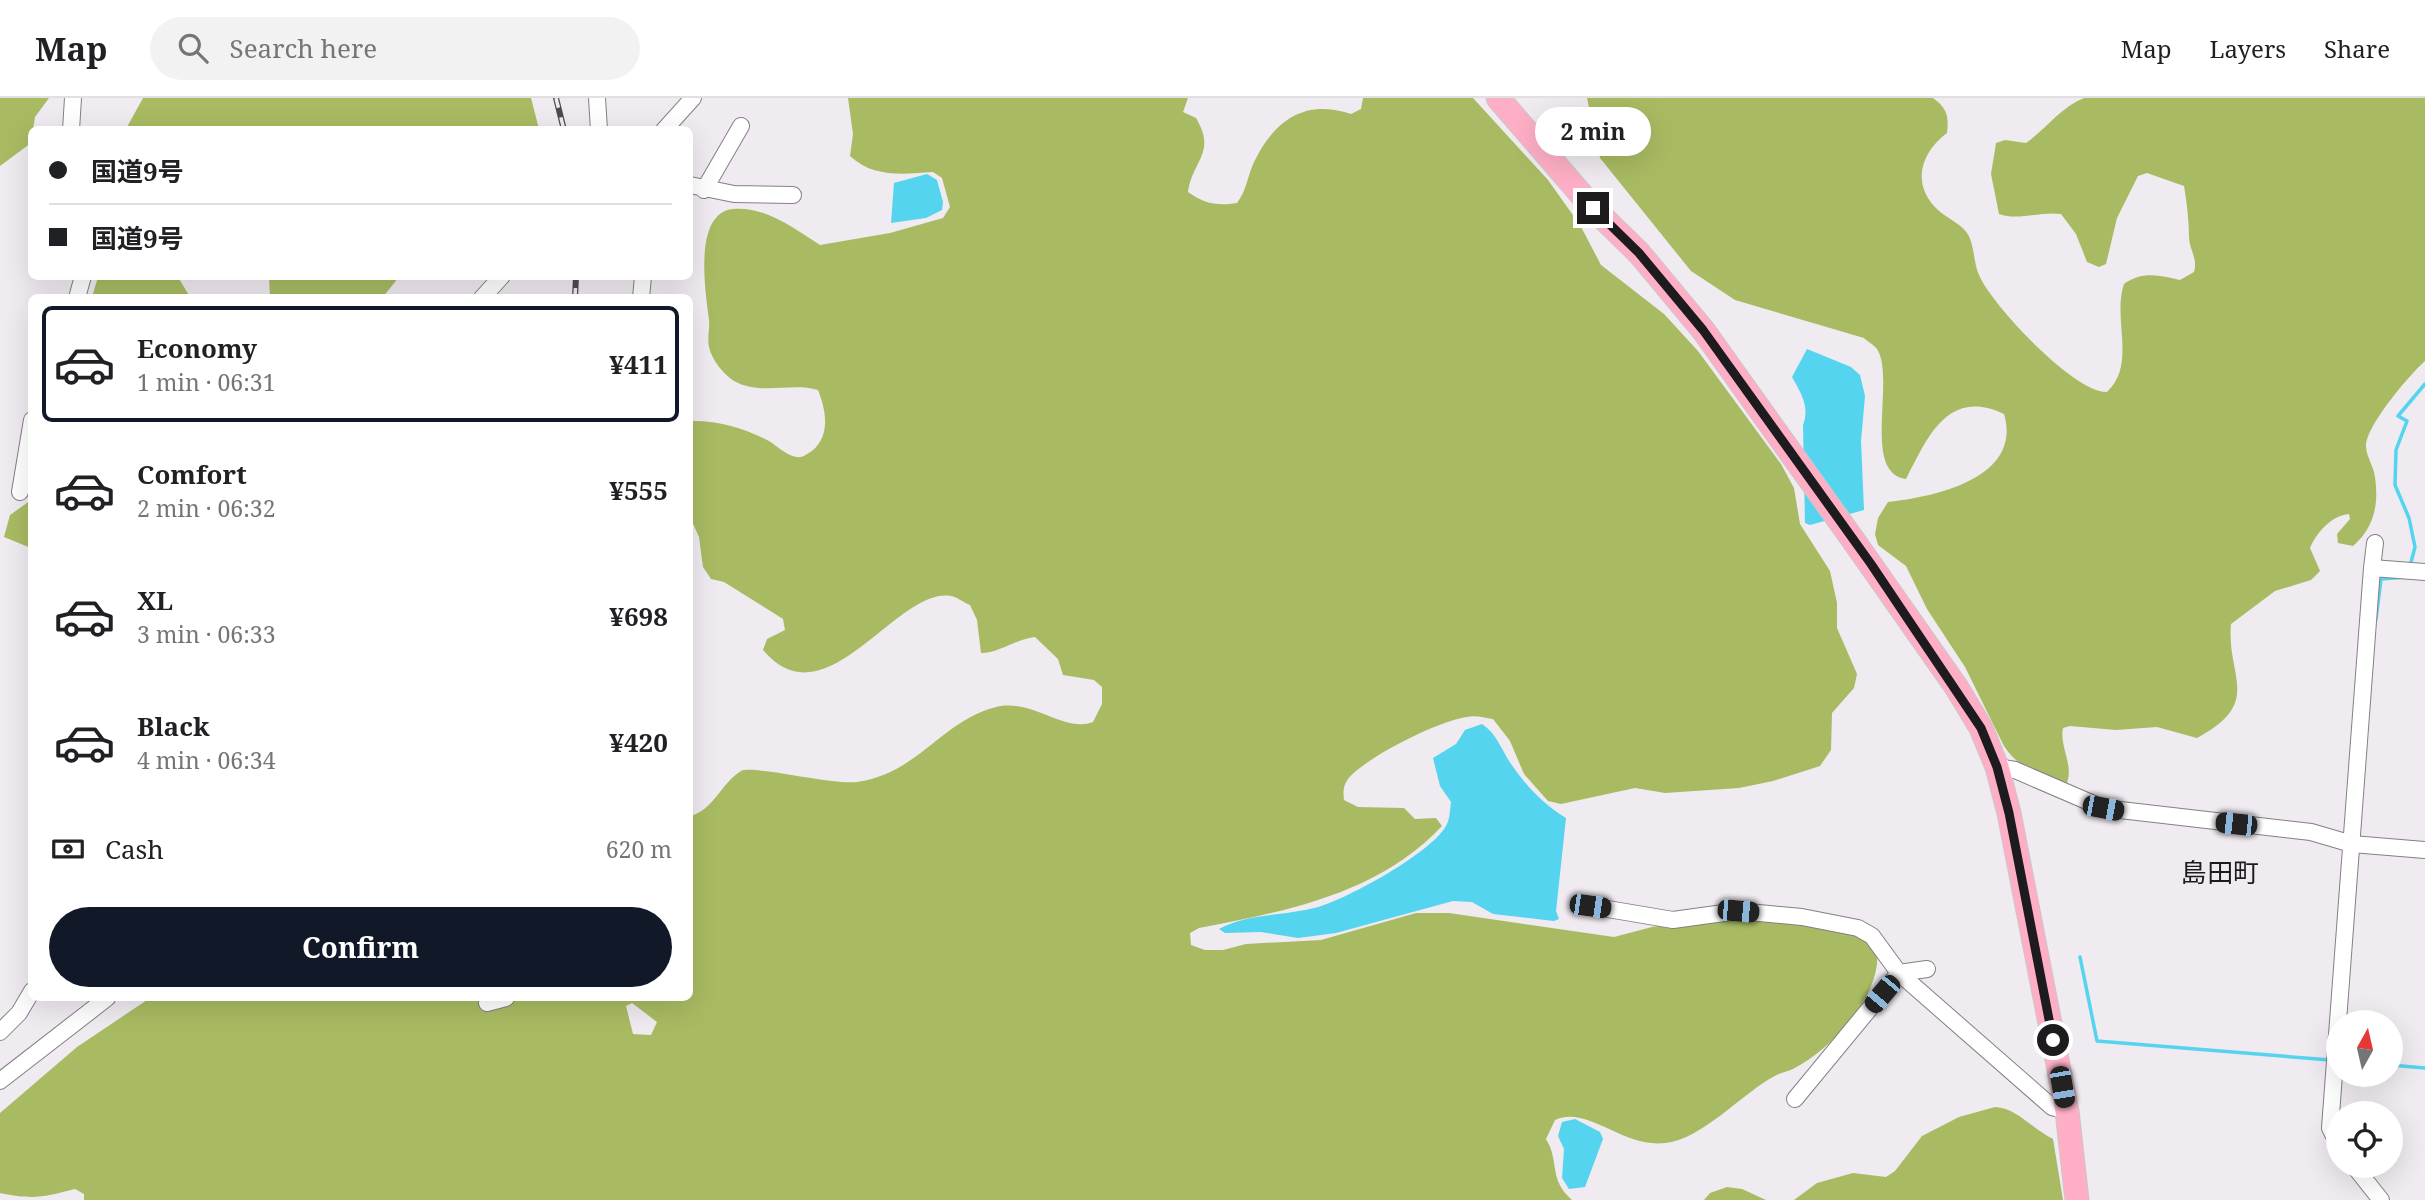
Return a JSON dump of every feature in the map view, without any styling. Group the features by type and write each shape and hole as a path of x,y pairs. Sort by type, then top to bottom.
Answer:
{"highway":[{"path":"1498,98 1593,208 1639,253 1695,320 1840,521 1957,688 1981,728 1997,767 2012,826 2067,1111 2077,1200"}],"street":[{"path":"71,126 74,98"},
{"path":"597,98 599,126"},
{"path":"668,126 693,98"},
{"path":"697,187 741,126"},
{"path":"697,187 793,195"},
{"path":"486,294 498,280"},
{"path":"20,492 28,443"},
{"path":"2332,1101 2375,543"},
{"path":"2372,568 2425,572"},
{"path":"1997,767 2015,770 2103,808 2311,832 2352,844 2425,850"},
{"path":"1590,906 1673,920 1738,911 1848,925 1872,936 1899,973 2052,1107 2067,1111"},
{"path":"1795,1099 1899,973 1927,969"},
{"path":"0,1032 19,1013 28,998"},
{"path":"0,1081 103,1001"},
{"path":"487,1003 495,1001"},
{"path":"2364,1178 2381,1200"}],"green space":[{"path":"0,98 49,98 35,117 34,126 28,126 28,145 0,166"},
{"path":"143,98 531,98 538,126 128,126"},
{"path":"848,98 1188,98 1183,112 1196,118 1202,130 1204,149 1188,192 1206,202 1230,204 1237,203 1240,198 1254,162 1271,135 1292,117 1305,111 1319,109 1351,114 1361,109 1363,98 1473,98 1548,180 1580,225 1601,265 1664,314 1698,351 1781,464 1794,488 1800,524 1830,571 1837,603 1837,628 1857,674 1854,688 1832,713 1831,750 1820,766 1773,781 1739,788 1665,793 1635,788 1561,804 1548,801 1524,774 1510,741 1493,719 1470,716 1439,725 1403,741 1370,761 1348,779 1344,789 1344,800 1358,807 1404,808 1415,819 1436,818 1442,826 1417,849 1360,884 1330,896 1298,906 1199,928 1190,933 1191,945 1205,950 1223,950 1246,944 1321,940 1416,913 1449,913 1614,937 1652,927 1715,917 1845,928 1876,944 1877,962 1873,981 1853,1017 1824,1048 1808,1060 1761,1084 1707,1125 1679,1140 1649,1143 1580,1118 1555,1120 1546,1139 1553,1155 1557,1178 1572,1200 84,1200 84,1194 75,1189 39,1197 0,1193 0,1113 77,1047 146,1001 693,1001 693,815 705,809 741,771 761,771 845,782 879,777 914,758 960,723 996,707 1023,707 1070,723 1093,722 1102,704 1102,687 1094,680 1063,675 1058,659 1035,637 981,653 977,620 970,605 951,596 930,599 907,611 836,664 811,672 787,669 763,650 767,639 785,630 783,619 724,582 711,579 703,567 699,537 693,524 693,421 721,423 750,432 790,455 799,457 805,456 818,445 825,422 818,390 797,387 755,388 734,381 715,362 708,344 709,323 704,275 704,257 712,225 720,214 733,209 757,211 779,220 820,245 890,233 943,218 950,207 942,178 933,172 889,173 869,168 850,156 853,134","holes":["632,1003 657,1022 651,1035 633,1034 626,1006"]},
{"path":"1587,98 1933,98 1944,109 1948,127 1947,133 1930,150 1925,160 1922,170 1924,190 1938,210 1967,233 1979,275 1999,306 2016,325 2055,363 2075,378 2107,392 2116,381 2121,368 2120,311 2124,284 2144,276 2180,280 2194,272 2184,186 2147,173 2138,176 2117,218 2106,264 2099,267 2087,262 2076,234 2061,214 2014,217 1999,214 1991,174 1996,143 2005,140 2026,143 2068,107 2084,98 2425,98 2425,361 2390,401 2368,437 2366,450 2376,487 2373,515 2366,532 2353,546 2338,543 2337,534 2350,519 2349,514 2331,521 2316,536 2310,548 2320,571 2311,580 2275,591 2231,624 2236,700 2230,712 2217,725 2197,738 2157,727 2116,730 2070,726 2063,728 2062,735 2069,771 2066,785 2032,770 2016,760 2004,746 1965,667 1927,609 1906,566 1878,545 1875,534 1878,518 1888,502 1950,489 1988,469 2000,454 2006,436 2004,414 1984,407 1968,407 1953,412 1931,434 1906,479 1893,473 1885,460 1882,443 1883,381 1882,363 1877,349 1864,338 1735,300 1691,271 1600,158"},
{"path":"97,280 180,280 188,294 93,294"},
{"path":"269,280 397,280 385,294 270,294"},
{"path":"28,502 28,547 4,537 10,515"},
{"path":"1995,1107 2010,1111 2053,1139 2063,1200 1794,1200 1817,1183 1853,1173 1886,1177 1895,1171 1922,1136 1959,1117"},
{"path":"1727,1187 1742,1189 1766,1200 1704,1200 1710,1193"}],"water":[{"path":"927,174 937,180 943,202 942,210 926,218 891,223 894,183"},
{"path":"1807,349 1851,367 1860,375 1865,396 1861,441 1864,510 1810,525 1805,523 1805,406 1792,377"},
{"path":"1482,724 1495,737 1529,787 1566,818 1556,911 1559,919 1554,921 1493,914 1472,902 1453,901 1336,933 1298,938 1261,932 1225,933 1219,929 1242,920 1306,910 1331,902 1389,873 1426,847 1447,824 1451,802 1440,786 1433,758 1456,744 1465,730"},
{"path":"1575,1119 1600,1132 1603,1139 1585,1187 1569,1189 1562,1178 1564,1149 1558,1136 1562,1122"}],"waterway":[{"path":"2410,566 2415,547 2409,518 2395,485 2396,450 2407,421 2398,416 2425,384"},
{"path":"2376,619 2381,579 2408,577"},
{"path":"2080,957 2097,1041 2326,1060"},
{"path":"2403,1066 2425,1068"}],"railway":[{"path":"556,98 563,126"},
{"path":"575,294 576,280"}],"district":[{"name":"島田町","path":"2220,872"}],"route":[{"path":"1593,208 1639,253 1703,330 1871,564 1957,688 1981,728 1997,767 2009,813 2053,1040"}]}
